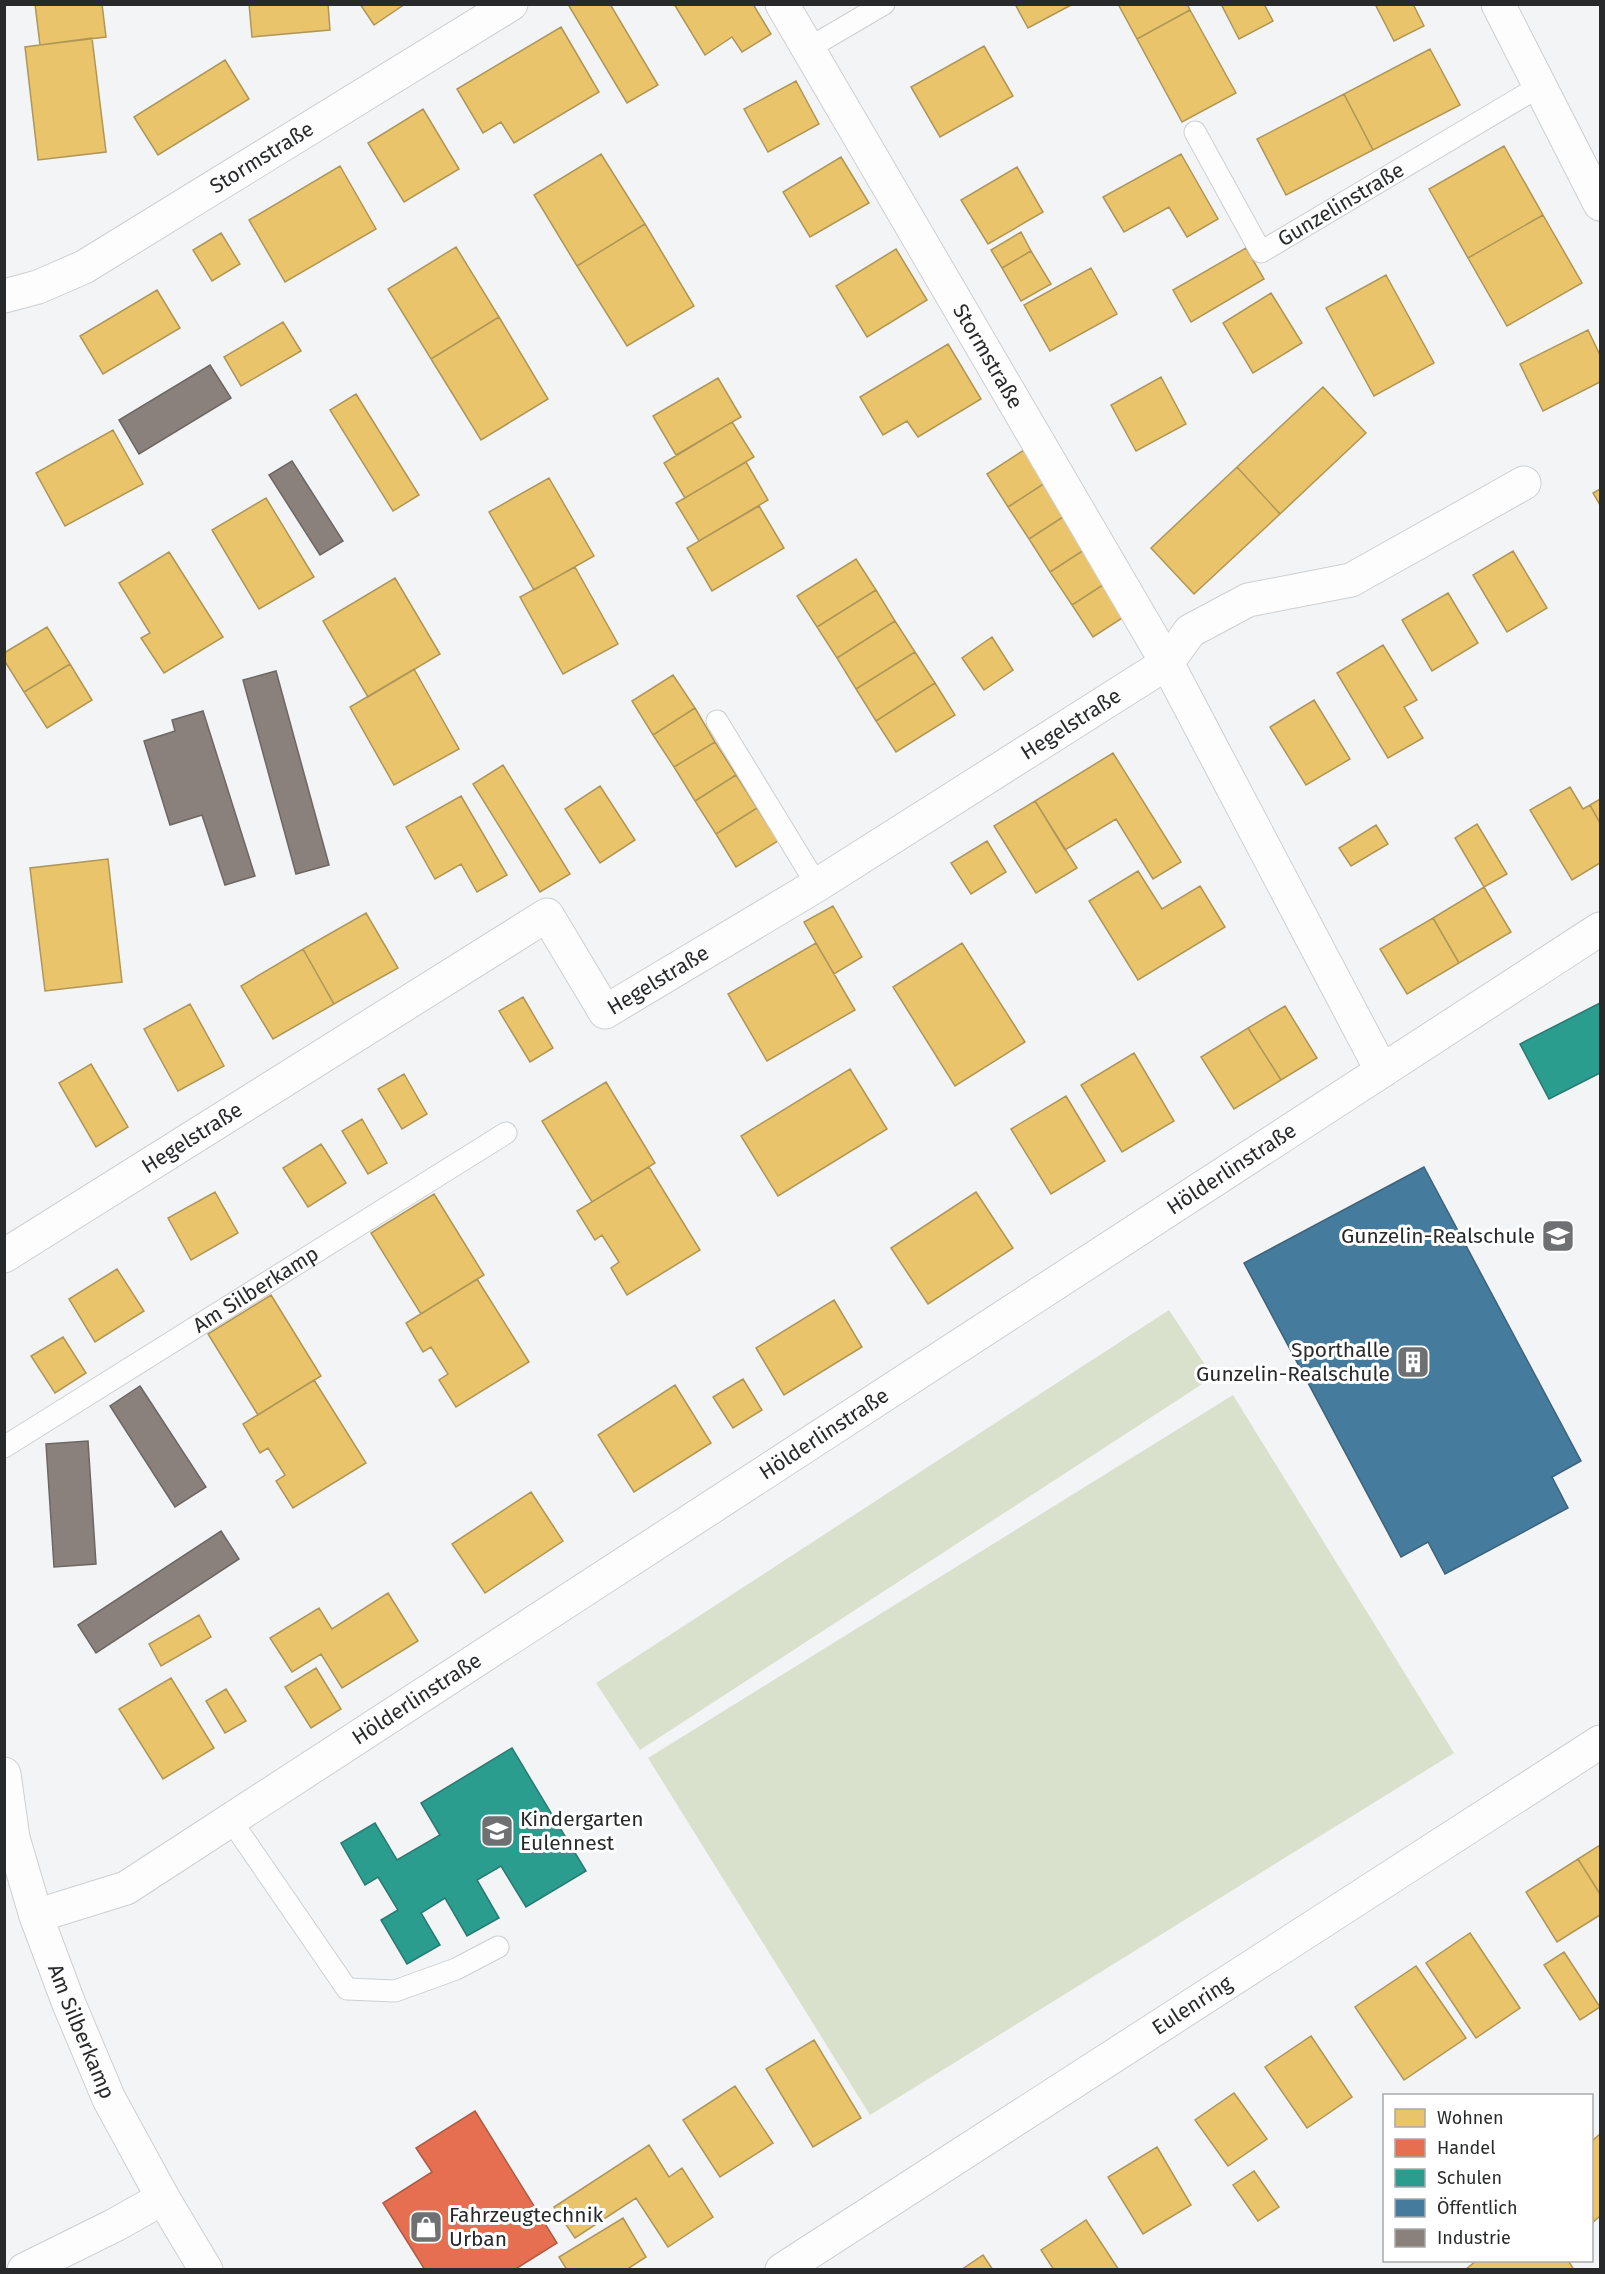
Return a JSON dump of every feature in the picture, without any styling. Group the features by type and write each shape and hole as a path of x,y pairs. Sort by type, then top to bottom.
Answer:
{"street":[{"name":"Stormstraße","path":"4,296 38,287 84,267 511,4"},
{"name":"Stormstraße","path":"782,4 1167,663"},
{"path":"1498,4 1600,204"},
{"name":"Hegelstraße","path":"4,1256 548,915 604,1012 817,885 1167,663 1190,631 1248,600 1352,580 1524,483"},
{"path":"1167,663 1382,1071"},
{"name":"Hölderlinstraße","path":"36,1916 126,1888 1600,929"},
{"name":"Eulenring","path":"782,2270 1600,1742"},
{"name":"Am Silberkamp","path":"4,1774 13,1838 36,1916 69,2004 109,2099 163,2198 206,2270"},
{"path":"24,2270 115,2225 163,2198"}],"lane":[{"path":"809,48 884,4"},
{"name":"Gunzelinstraße","path":"1195,132 1261,252 1540,86"},
{"path":"717,721 817,885"},
{"name":"Am Silberkamp","path":"4,1447 506,1133"},
{"path":"230,1819 347,1989 395,1991 456,1969 498,1947"}],"green space":[{"path":"1169,1310 1213,1377 640,1750 596,1683"},
{"path":"1233,1395 1454,1753 870,2115 648,1758"}],"building: Wohnen":[{"path":"35,4 102,4 106,37 40,45"},
{"path":"249,4 328,4 330,30 252,37"},
{"path":"360,4 405,4 374,25"},
{"path":"572,4 610,4 658,85 627,103 569,6"},
{"path":"674,4 753,4 771,34 742,52 732,37 705,55"},
{"path":"1015,4 1073,4 1028,28"},
{"path":"1118,4 1187,4 1190,10 1137,39"},
{"path":"1221,4 1264,4 1273,21 1239,39"},
{"path":"1375,4 1413,4 1424,26 1394,41"},
{"path":"1190,10 1236,93 1182,122 1137,39"},
{"path":"561,27 599,92 514,143 501,122 483,133 457,89"},
{"path":"92,38 106,152 38,160 25,47"},
{"path":"984,46 1013,96 940,137 911,87"},
{"path":"1430,49 1460,105 1373,150 1344,94"},
{"path":"225,60 249,99 158,155 134,117"},
{"path":"796,81 819,124 768,152 744,109"},
{"path":"1344,94 1373,150 1286,195 1257,139"},
{"path":"423,109 459,169 404,202 368,143"},
{"path":"1504,146 1543,215 1468,258 1429,189"},
{"path":"601,154 645,224 577,266 534,195"},
{"path":"1181,154 1218,219 1187,237 1169,207 1124,232 1103,197"},
{"path":"841,157 869,203 810,237 783,192"},
{"path":"340,166 376,229 285,282 249,220"},
{"path":"1017,167 1043,212 988,244 961,200"},
{"path":"1543,215 1582,283 1507,326 1468,258"},
{"path":"645,224 694,306 627,346 577,266"},
{"path":"1021,232 1031,251 1002,268 991,250"},
{"path":"221,233 240,264 212,281 193,250"},
{"path":"456,247 499,317 431,359 388,289"},
{"path":"1246,248 1264,279 1191,322 1173,290"},
{"path":"896,249 927,300 867,337 836,286"},
{"path":"1031,251 1051,284 1021,301 1002,268"},
{"path":"1091,268 1117,314 1050,351 1024,305"},
{"path":"1386,275 1434,363 1374,396 1326,308"},
{"path":"157,290 180,328 103,374 80,336"},
{"path":"1271,293 1302,343 1253,373 1223,323"},
{"path":"499,317 548,399 481,440 431,359"},
{"path":"283,322 301,351 241,386 224,357"},
{"path":"1588,330 1600,355 1600,382 1543,411 1520,364"},
{"path":"948,344 981,399 918,437 907,421 883,435 860,397"},
{"path":"1161,377 1186,424 1136,451 1111,405"},
{"path":"718,378 741,417 676,455 653,416"},
{"path":"1323,387 1366,433 1280,514 1237,467"},
{"path":"356,394 419,495 393,511 330,410"},
{"path":"732,422 754,457 685,498 664,463"},
{"path":"113,430 143,484 65,526 36,473"},
{"path":"1024,450 1045,483 1008,507 987,474"},
{"path":"746,462 768,500 699,541 676,503"},
{"path":"1237,467 1280,514 1194,594 1151,548"},
{"path":"549,478 594,556 534,590 489,512"},
{"path":"1045,483 1066,515 1029,539 1008,507"},
{"path":"1600,489 1600,505 1593,493"},
{"path":"266,498 314,577 259,609 212,530"},
{"path":"759,506 784,548 712,591 687,548"},
{"path":"1066,515 1087,548 1050,572 1029,539"},
{"path":"1087,548 1109,581 1072,605 1050,572"},
{"path":"1513,551 1547,608 1507,632 1473,575"},
{"path":"169,552 223,637 164,673 141,638 150,633 119,583"},
{"path":"856,559 876,590 817,627 797,596"},
{"path":"575,567 618,644 563,674 520,597"},
{"path":"395,578 440,654 368,697 323,621"},
{"path":"1109,581 1130,613 1093,637 1072,605"},
{"path":"876,590 895,621 837,658 817,627"},
{"path":"1448,593 1478,643 1432,671 1402,620"},
{"path":"895,621 915,652 856,689 837,658"},
{"path":"47,627 70,664 24,692 4,660 4,653"},
{"path":"992,637 1013,670 984,690 962,658"},
{"path":"1383,645 1417,700 1404,707 1423,738 1388,758 1337,673"},
{"path":"915,652 935,683 876,721 856,689"},
{"path":"70,664 92,700 47,728 24,692"},
{"path":"414,669 459,749 394,785 350,707"},
{"path":"673,675 695,708 653,735 632,701"},
{"path":"935,683 955,715 896,752 876,721"},
{"path":"1314,700 1350,759 1306,785 1270,727"},
{"path":"695,708 715,742 674,767 653,735"},
{"path":"715,742 736,775 695,801 674,767"},
{"path":"1113,753 1181,862 1153,879 1116,819 1065,850 1035,801"},
{"path":"503,765 570,874 540,892 473,784"},
{"path":"736,775 757,808 716,834 695,801"},
{"path":"600,786 635,840 600,863 565,809"},
{"path":"1570,787 1583,809 1590,805 1600,823 1600,863 1572,880 1530,810"},
{"path":"461,796 507,875 477,892 461,864 435,879 406,827"},
{"path":"1600,799 1600,823 1590,805"},
{"path":"1035,801 1077,868 1036,893 994,826"},
{"path":"757,808 778,841 736,867 716,834"},
{"path":"1477,824 1507,874 1484,887 1455,838"},
{"path":"1376,825 1388,844 1351,866 1339,848"},
{"path":"987,841 1006,872 971,894 951,863"},
{"path":"108,859 122,982 45,991 30,868"},
{"path":"1138,871 1162,909 1200,886 1225,927 1138,980 1089,901"},
{"path":"1484,887 1511,932 1459,963 1433,918"},
{"path":"833,906 862,957 834,974 804,922"},
{"path":"366,913 398,968 334,1004 303,949"},
{"path":"1433,918 1459,963 1407,994 1380,949"},
{"path":"816,943 855,1010 767,1061 728,994"},
{"path":"962,943 1025,1042 955,1086 893,987"},
{"path":"303,949 334,1004 273,1039 241,986"},
{"path":"523,997 553,1048 530,1062 499,1011"},
{"path":"190,1004 224,1066 178,1091 144,1029"},
{"path":"1285,1006 1317,1058 1281,1080 1248,1028"},
{"path":"1248,1028 1281,1080 1234,1109 1201,1057"},
{"path":"1134,1053 1174,1121 1122,1152 1081,1085"},
{"path":"91,1064 128,1127 96,1147 59,1083"},
{"path":"850,1069 887,1129 778,1196 741,1136"},
{"path":"404,1074 427,1114 402,1129 378,1089"},
{"path":"606,1082 655,1163 592,1202 542,1121"},
{"path":"1066,1096 1105,1161 1051,1194 1011,1129"},
{"path":"362,1119 387,1163 368,1174 342,1131"},
{"path":"321,1144 346,1183 308,1207 283,1168"},
{"path":"649,1167 700,1250 627,1295 611,1268 619,1262 602,1235 595,1240 577,1211"},
{"path":"215,1192 238,1233 191,1260 168,1218"},
{"path":"976,1192 1013,1248 928,1304 891,1248"},
{"path":"434,1194 484,1275 421,1314 371,1233"},
{"path":"117,1269 144,1311 95,1342 69,1299"},
{"path":"477,1279 529,1362 456,1407 439,1380 448,1374 431,1347 423,1352 406,1323"},
{"path":"271,1295 321,1376 258,1415 208,1334"},
{"path":"834,1300 862,1347 784,1395 756,1348"},
{"path":"63,1337 86,1373 55,1393 31,1356"},
{"path":"743,1379 762,1410 733,1428 713,1397"},
{"path":"314,1380 366,1463 293,1508 276,1481 285,1475 268,1448 260,1453 243,1424"},
{"path":"675,1385 711,1443 634,1492 598,1435"},
{"path":"531,1492 563,1541 485,1593 452,1544"},
{"path":"388,1593 418,1641 342,1688 321,1654 292,1672 270,1638 319,1608 332,1629"},
{"path":"199,1615 211,1637 161,1666 149,1644"},
{"path":"316,1668 341,1709 311,1728 285,1687"},
{"path":"171,1678 214,1748 163,1779 119,1709"},
{"path":"226,1689 246,1721 225,1733 206,1701"},
{"path":"1600,1845 1600,1894 1578,1859"},
{"path":"1578,1859 1600,1894 1600,1915 1557,1942 1526,1892"},
{"path":"1470,1933 1520,2008 1476,2038 1426,1963"},
{"path":"1564,1952 1600,2007 1580,2020 1544,1965"},
{"path":"1416,1966 1466,2038 1404,2080 1355,2007"},
{"path":"1311,2036 1352,2097 1307,2128 1265,2067"},
{"path":"814,2040 861,2118 813,2147 766,2069"},
{"path":"735,2086 773,2143 720,2177 683,2120"},
{"path":"1234,2093 1267,2139 1228,2166 1195,2120"},
{"path":"1600,2134 1600,2216 1593,2222 1593,2140"},
{"path":"649,2145 669,2177 682,2168 713,2217 668,2247 636,2198 575,2238 554,2207"},
{"path":"1157,2147 1191,2205 1143,2234 1108,2177"},
{"path":"1254,2171 1279,2207 1258,2221 1233,2185"},
{"path":"623,2218 646,2257 626,2270 567,2270 559,2257"},
{"path":"1086,2220 1119,2270 1054,2270 1041,2250"},
{"path":"983,2255 993,2270 961,2270"},
{"path":"1475,2262 1569,2262 1574,2270 1465,2270"}],"building: Handel":[{"path":"475,2111 557,2243 514,2270 425,2270 383,2203 432,2172 416,2148"}],"building: Schulen":[{"path":"1600,1003 1600,1073 1549,1099 1520,1044"},
{"path":"512,1748 586,1871 526,1907 501,1866 477,1880 499,1918 467,1936 445,1898 421,1913 440,1945 407,1964 381,1920 398,1910 378,1877 365,1885 341,1843 375,1823 397,1860 440,1835 421,1803"}],"building: Öffentlich":[{"name":"Sporthalle Gunzelin-Realschule","path":"1424,1167 1581,1461 1552,1477 1568,1508 1445,1574 1428,1542 1401,1557 1244,1263"}],"building: Industrie":[{"path":"210,365 231,398 139,454 119,420"},
{"path":"292,461 343,541 320,555 269,475"},
{"path":"276,671 329,865 296,874 243,680"},
{"path":"203,711 255,876 225,885 202,815 170,825 144,741 175,731 172,720"},
{"path":"140,1386 206,1487 175,1507 110,1406"},
{"path":"88,1441 96,1564 54,1567 46,1444"},
{"path":"221,1531 239,1559 96,1653 78,1625"}],"place":[{"name":"Gunzelin-Realschule","path":"1558,1236"},
{"name":"Sporthalle Gunzelin-Realschule","path":"1413,1362"},
{"name":"Kindergarten Eulennest","path":"497,1831"},
{"name":"Fahrzeugtechnik Urban","path":"426,2227"}]}
